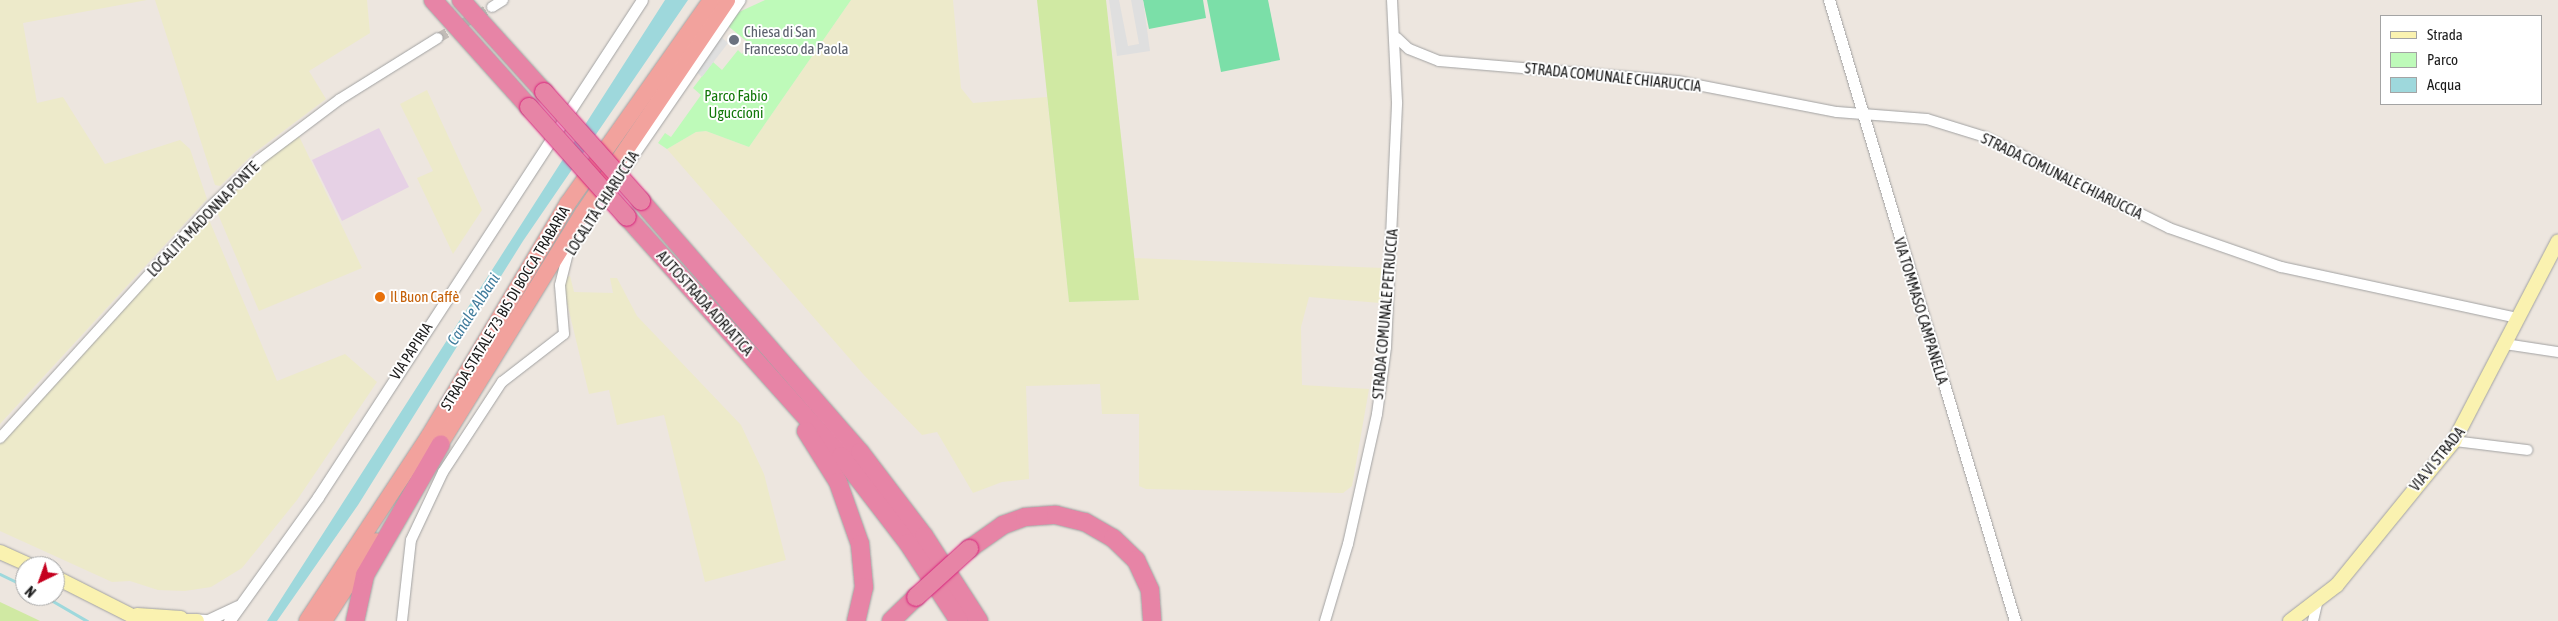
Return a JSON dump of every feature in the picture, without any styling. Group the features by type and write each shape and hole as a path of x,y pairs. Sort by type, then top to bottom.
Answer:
{"highway":[{"name":"AUTOSTRADA ADRIATICA","path":"433,0 861,481 959,621"},
{"name":"AUTOSTRADA ADRIATICA","path":"461,0 851,440 924,536 980,621"},
{"name":"STRADA STATALE 73 BIS DI BOCCA TRABARIA","path":"307,621 429,436 568,203 711,0"},
{"name":"STRADA STATALE 73 BIS DI BOCCA TRABARIA","path":"324,621 441,444 583,213 727,0"},
{"path":"725,326 808,433 838,482 864,564 863,597 856,621"},
{"path":"355,621 365,575 441,444"},
{"path":"891,621 969,549 1003,525 1025,518 1056,515 1085,522 1113,538 1136,560 1151,595 1152,621"}],"main road":[{"name":"VIA VI STRADA","path":"2290,621 2318,603 2337,585 2454,441 2558,241"},
{"path":"0,552 15,559"},
{"path":"65,582 140,618 186,620"}],"street":[{"path":"492,6 503,0"},
{"name":"VIA PAPIRIA","path":"229,621 246,601 642,0"},
{"name":"LOCALITÀ CHIARUCCIA","path":"402,621 411,540 439,479 502,382 564,334 560,285 569,250 742,0"},
{"name":"STRADA COMUNALE PETRUCCIA","path":"1325,621 1348,544 1377,414 1386,347 1395,181 1397,38 1392,0"},
{"name":"VIA TOMMASO CAMPANELLA","path":"1829,0 1861,113 2015,621"},
{"name":"LOCALITÀ MADONNA PONTE","path":"0,438 210,207 259,160 340,98 438,38"},
{"name":"STRADA COMUNALE CHIARUCCIA","path":"1397,38 1409,50 1439,61 1677,81 1861,113 1927,119 1985,137 2169,228 2281,267 2517,318"},
{"path":"2505,344 2558,352"},
{"path":"2454,441 2527,450"},
{"path":"186,620 208,620 246,601"},
{"path":"2312,621 2318,603"}],"shaded area":[{"path":"0,0 147,0 23,23 37,103 63,97 105,164 180,140 190,149 207,199 0,424"},
{"path":"155,0 367,0 370,33 309,71 326,99 254,153 220,186 215,185"},
{"path":"851,0 953,0 961,88 973,103 1047,97 1069,302 1138,300 1134,258 1383,268 1380,303 1309,297 1301,327 1302,385 1369,389 1352,486 1343,493 1146,489 1139,486 1139,414 1102,414 1100,384 1026,386 1029,479 1002,482 973,493 937,432 922,435 863,374 667,149 696,132 706,131 749,147"},
{"path":"1109,0 1119,0 1128,46 1139,44 1131,0 1143,0 1150,51 1117,56"},
{"path":"720,36 728,43 702,77 693,69"},
{"path":"427,90 482,210 453,254 417,178 433,171 400,104"},
{"path":"379,128 409,187 342,221 312,160"},
{"path":"297,132 362,268 259,311 215,207 259,162"},
{"path":"205,220 210,222 277,381 345,354 377,382 297,500 242,568 211,587 185,591 158,590 130,581 112,582 65,561 65,556 55,556 0,531 0,441"},
{"path":"570,276 574,292 613,293 610,278 617,278 637,316 741,425 764,474 786,560 705,582 664,415 617,425 609,390 589,394 563,286 564,278"}],"green space":[{"name":"Parco Fabio Uguccioni","path":"765,0 851,0 749,147 706,131 696,132 667,149 658,143 665,133 671,137 701,95 693,88 713,62 722,70 738,50 742,54 750,44 728,26 739,12"},
{"path":"1037,0 1106,0 1139,300 1069,302"},
{"path":"1143,0 1203,0 1206,18 1149,29"},
{"path":"1207,0 1268,0 1280,60 1221,72"},
{"path":"0,602 36,619 40,621 0,621"}],"water":[{"name":"Canale Albani","path":"665,0 688,0 523,241 358,505 277,621 267,621"}],"waterway":[{"path":"0,574 15,581"},
{"path":"61,606 87,621"}],"tunnel":[{"path":"438,38 492,7"}],"place":[{"name":"Chiesa di San Francesco da Paola","path":"734,40"},
{"name":"Il Buon Caffè","path":"380,297"}]}
